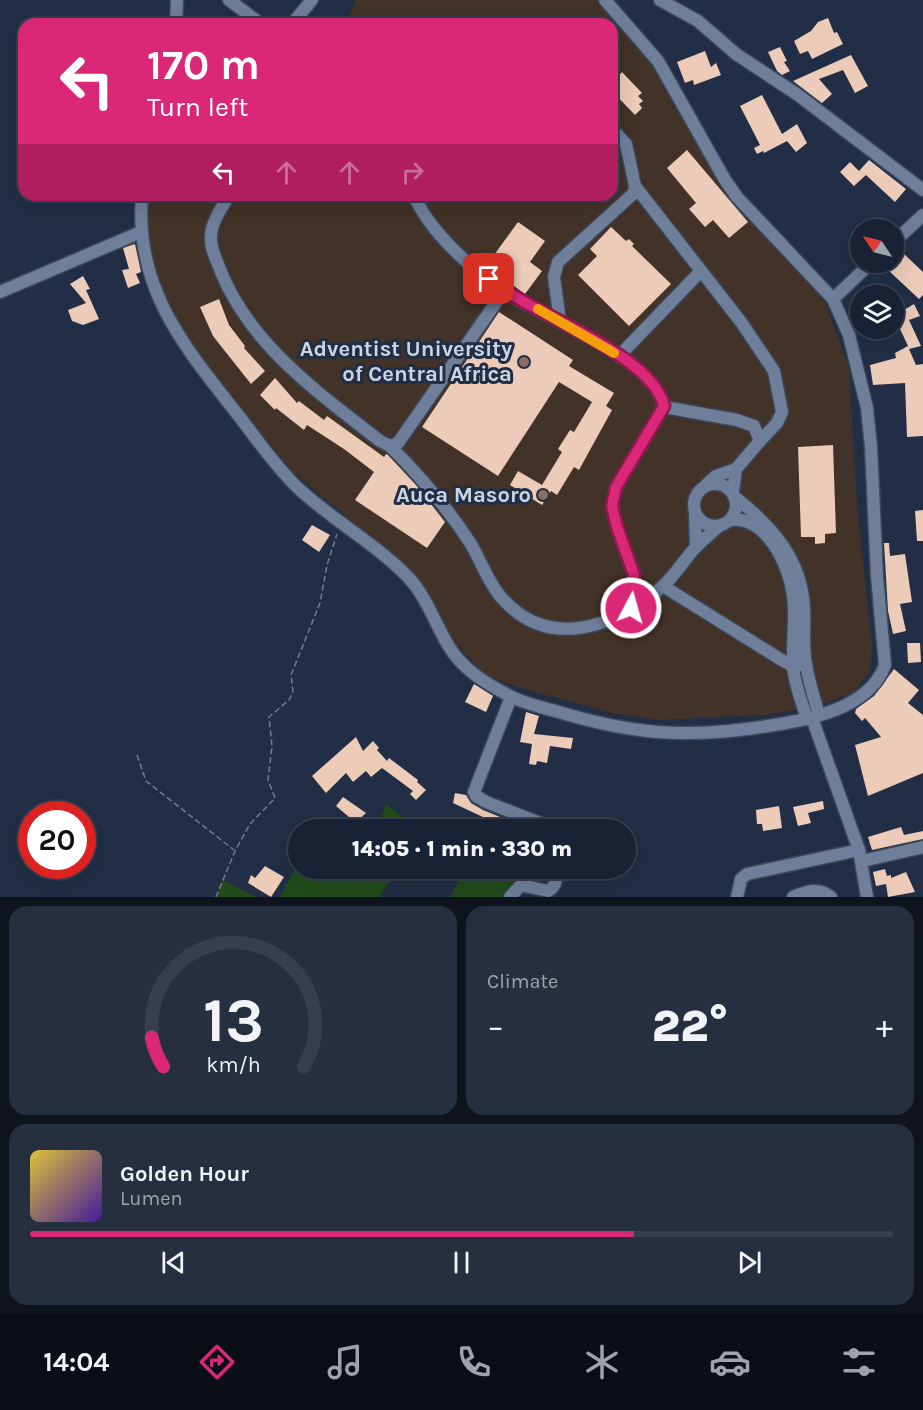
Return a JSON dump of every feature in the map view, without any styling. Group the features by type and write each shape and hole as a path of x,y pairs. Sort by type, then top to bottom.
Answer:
{"street":[{"path":"176,18 177,0"},
{"path":"229,0 253,18"},
{"path":"297,18 312,0"},
{"path":"142,201 141,232 149,272 162,307 186,347 282,471 298,488 390,560 410,579 421,594 449,648 463,665 483,681 510,697 589,721 642,732 693,734 733,732 813,718 864,695 881,677 885,665 877,576 872,447 867,408 849,335 833,299 737,197 658,61 605,0"},
{"path":"660,0 698,21 736,54 807,102 923,190"},
{"path":"618,135 626,144 635,186 741,322 774,371 782,412 777,423 736,469 716,476 696,494 693,506 696,547"},
{"path":"560,321 554,277 558,262 630,199 635,186"},
{"path":"226,201 213,225 211,246 227,285 258,335 289,368 380,441 390,446 440,500 470,543 500,596 523,615 542,625 559,629 598,626 631,608 663,586 696,547 736,510 734,495 736,469"},
{"path":"417,201 422,214 446,242 504,291 619,356 653,384 663,399 664,406 616,487 613,496 617,527 634,575 631,608"},
{"path":"904,233 923,215"},
{"path":"0,292 141,232"},
{"path":"619,356 701,271"},
{"path":"833,299 860,273"},
{"path":"390,446 398,443 504,291"},
{"path":"664,406 747,422 754,426 760,441"},
{"path":"705,486 717,483 760,517 778,536 795,569 804,605 800,665"},
{"path":"695,512 707,525 744,521 760,529 777,550 794,596 800,665 813,718 860,856 867,897"},
{"path":"663,586 800,665"},
{"path":"510,697 474,792 486,802 530,819"},
{"path":"737,897 741,879 747,874 923,847"},
{"path":"510,897 521,885 548,891 555,885 556,879"},
{"path":"793,897 808,890 818,891 831,897"}],"path":[{"path":"216,897 235,851 250,824 275,798 268,780 272,746 269,717 289,700 294,692 291,675 320,603 327,565 342,522"},
{"path":"137,755 146,781 235,851"}],"shaded area":[{"name":"Adventist University of Central Africa","path":"356,0 597,0 613,18 348,18"},
{"name":"Adventist University of Central Africa","path":"618,23 658,68 710,163 826,304 849,368 857,502 872,646 870,671 854,692 821,705 766,715 658,720 611,713 518,687 491,677 482,671 444,629 421,583 396,558 295,474 195,355 166,313 144,230 146,201 618,201"}],"green space":[{"path":"386,804 407,819 379,819"},
{"path":"290,879 392,879 379,897 280,897"},
{"path":"460,879 506,879 521,885 510,897 450,897"},
{"path":"223,880 256,897 216,897"}],"building":[{"path":"828,18 834,33 837,32 843,44 812,59 808,51 800,54 794,41 811,31 818,22"},
{"path":"780,47 787,61 784,62 790,71 782,75 777,71 768,52"},
{"path":"705,51 711,67 716,63 721,75 694,85 693,80 685,83 677,62"},
{"path":"851,55 868,86 855,93 843,70 819,79 832,94 822,103 793,81"},
{"path":"622,72 642,93 638,96 643,101 639,104 642,108 635,115 618,97 618,77"},
{"path":"762,95 782,134 797,124 807,143 796,152 787,141 764,153 763,151 757,154 754,148 760,145 740,106"},
{"path":"687,150 748,222 729,238 713,220 705,227 689,209 696,203 667,168"},
{"path":"869,160 906,189 895,202 866,175 854,186 840,172 850,162 859,171"},
{"path":"518,222 545,241 530,262 542,271 525,294 486,266"},
{"path":"611,227 626,241 629,239 634,244 632,246 671,284 629,326 578,275 597,256 590,249"},
{"path":"135,244 141,272 136,274 140,283 128,288 122,270 129,269 123,248"},
{"path":"904,254 923,272 923,295 919,299 891,273 904,273"},
{"path":"83,276 90,289 86,290 99,319 83,325 72,321 68,310 86,303 70,284"},
{"path":"219,299 229,325 245,346 244,348 265,371 251,384 213,336 200,307"},
{"path":"914,304 920,316 909,320 921,346 909,349 916,365 923,364 923,436 907,437 905,383 873,385 870,365 896,358 895,353 908,346 904,337 904,310"},
{"path":"499,312 573,360 569,366 614,393 606,406 612,410 579,470 574,467 557,495 551,491 542,505 510,485 518,471 542,485 562,452 558,449 570,430 574,432 592,402 559,382 498,476 422,427"},
{"path":"275,378 297,403 299,401 324,420 327,416 384,457 388,455 416,485 445,522 427,548 355,500 374,472 307,425 304,430 276,408 275,410 260,395"},
{"path":"833,445 836,533 825,534 825,543 815,544 815,537 801,537 798,447"},
{"path":"923,510 923,541 917,541 915,511"},
{"path":"312,525 330,535 319,552 302,540"},
{"path":"884,543 889,543 890,556 905,554 912,602 900,604 906,631 893,634 888,611"},
{"path":"907,643 920,643 921,662 908,663"},
{"path":"894,669 919,690 908,703 923,715 923,773 868,796 855,745 881,737 865,718 862,721 855,713 856,709 874,696"},
{"path":"474,684 493,696 486,712 465,702"},
{"path":"526,712 539,716 534,734 573,738 571,749 550,746 547,763 537,761 536,765 529,764 532,744 520,742"},
{"path":"356,737 363,751 373,741 379,748 377,750 387,761 389,758 418,780 417,782 426,790 416,800 410,794 413,791 382,768 371,777 366,771 353,782 346,773 326,793 312,776"},
{"path":"455,793 466,795 471,803 505,819 485,819 453,803"},
{"path":"343,797 366,813 360,819 346,819 349,817 336,806"},
{"path":"823,801 824,809 808,813 811,823 798,826 793,807"},
{"path":"779,806 782,828 763,831 762,824 757,824 756,810"},
{"path":"901,827 904,835 923,831 923,839 872,850 868,837"},
{"path":"265,866 284,877 271,897 248,883 251,875 255,878"},
{"path":"885,869 887,876 891,875 891,878 906,872 915,892 888,897 886,884 876,886 873,872"}],"slow traffic":[{"path":"538,309 614,353"}],"place":[{"name":"Adventist University of Central Africa","path":"524,362"},
{"name":"Auca Masoro","path":"543,495"}],"route":[{"path":"489,279 504,291 571,326 619,356 653,384 663,399 664,406 616,487 613,496 612,506 617,527 634,575 631,608"}]}
